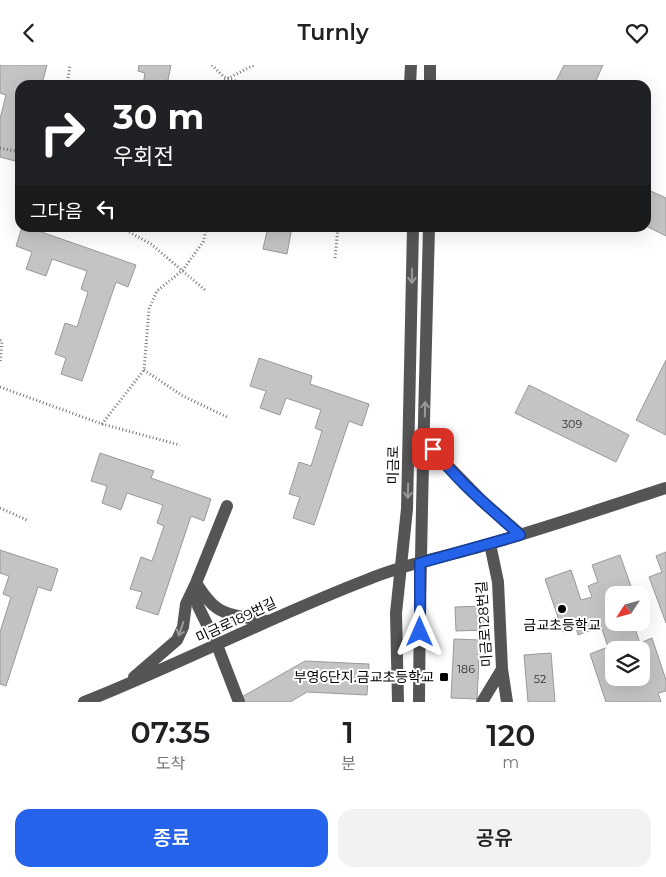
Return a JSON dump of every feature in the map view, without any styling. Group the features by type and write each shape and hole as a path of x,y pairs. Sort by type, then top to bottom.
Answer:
{"street":[{"path":"410,80 411,65"},
{"path":"430,65 430,80"},
{"name":"미금로","path":"398,702 396,613 407,509 413,232"},
{"path":"419,702 420,563 429,232"},
{"path":"424,435 443,461 482,501 520,535"},
{"name":"미금로189번길","path":"84,702 123,687 268,621 371,578 520,535 666,488"},
{"path":"123,687 177,640 183,627 186,604 227,506"},
{"name":"미금로128번길","path":"490,544 498,583 502,669 507,702"},
{"path":"196,583 209,601 218,609 232,614 268,621"},
{"path":"196,583 198,606 217,645 239,702"},
{"path":"482,702 502,669"}],"path":[{"path":"68,80 70,65"},
{"path":"212,65 224,77 235,80"},
{"path":"225,80 254,65"},
{"path":"0,148 15,151"},
{"path":"129,232 151,244 205,290"},
{"path":"102,423 144,370 148,309 157,291 183,270 203,242 206,232"},
{"path":"335,258 338,232"},
{"path":"0,340 2,342 0,363"},
{"path":"144,370 183,396 226,417"},
{"path":"0,387 102,423 180,445"},
{"path":"0,508 27,520"}],"building":[{"path":"0,65 47,65 43,80 15,80 15,161 0,157 0,119 6,95 0,93"},
{"path":"139,65 171,65 168,80 144,80 145,73 138,71"},
{"path":"564,65 603,65 596,80 556,80"},
{"path":"651,191 666,198 666,236 651,228"},
{"path":"20,232 41,232 136,265 128,287 116,282 82,381 61,374 66,358 55,354 65,323 77,327 88,292 81,289 87,271 52,259 46,276 26,269 32,252 16,246"},
{"path":"267,232 291,232 287,254 263,249"},
{"path":"259,358 312,376 310,384 369,404 362,426 349,421 314,525 293,518 300,497 289,494 299,462 311,466 322,431 315,428 321,410 286,398 280,415 260,408 266,391 250,386"},
{"path":"666,360 666,435 636,420"},
{"path":"529,385 629,435 616,462 515,413"},
{"path":"100,453 154,471 151,478 211,499 204,521 191,516 158,615 136,608 142,592 130,589 141,557 152,561 164,526 157,523 163,505 127,493 121,510 102,503 107,486 91,481"},
{"path":"0,550 58,569 51,591 38,587 6,686 0,684 0,632 11,597 3,594 9,576 0,573"},
{"path":"666,552 666,623 649,577 662,572 656,556"},
{"path":"620,555 631,586 605,586 605,631 636,631 639,641 606,641 600,623 591,626 592,630 578,635 576,627 563,632 545,579 571,570 581,600 592,597 588,586 598,582 592,565"},
{"path":"483,606 484,630 456,631 455,607"},
{"path":"652,638 666,680 666,691 658,693 661,702 606,702 590,654 605,648 605,686 650,686 650,641 645,641"},
{"path":"454,639 480,640 477,699 451,698"},
{"path":"551,653 555,702 528,702 524,655"},
{"path":"305,661 369,664 367,695 307,692 290,702 242,702 240,698"}],"place":[{"name":"금교초등학교","path":"562,609"},
{"name":"부영6단지.금교초등학교","path":"444,677"}],"route":[{"path":"420,632 420,563 520,535 482,501 433,449"}]}
